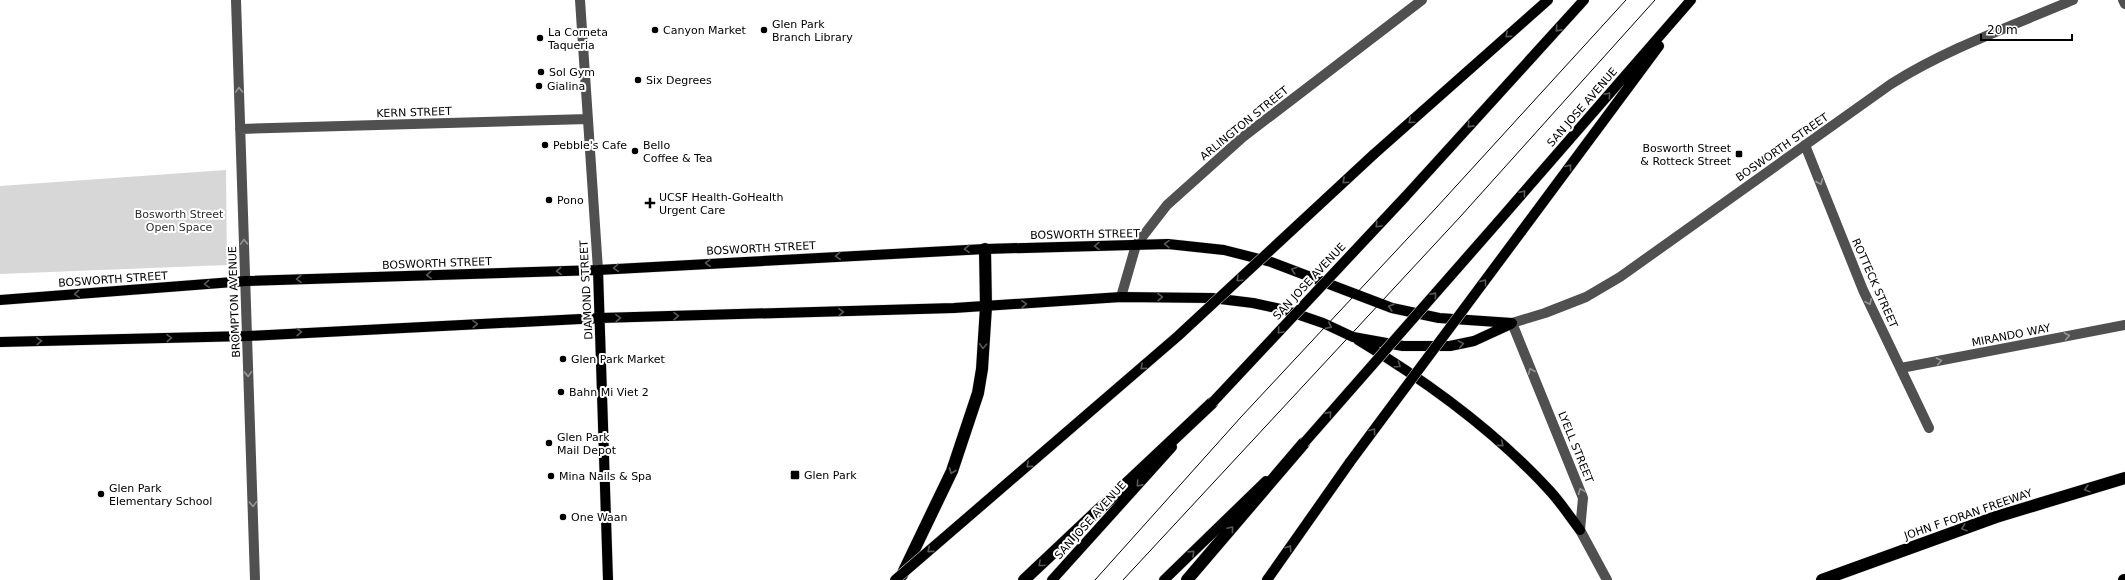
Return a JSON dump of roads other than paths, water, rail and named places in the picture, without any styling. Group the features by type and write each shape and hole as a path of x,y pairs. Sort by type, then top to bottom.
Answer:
{"highway":[{"path":"900,580 952,471 978,393 982,369 986,307 985,248"},
{"path":"1024,580 1212,403"},
{"path":"1187,580 1304,443"},
{"name":"JOHN F FORAN FREEWAY","path":"1822,580 1996,517 2125,478"}],"main road":[{"path":"895,580 1178,336 1373,154 1548,0"},
{"name":"SAN JOSE AVENUE","path":"1052,580 1212,403 1405,197 1584,0"},
{"path":"1267,580 1350,462 1692,0"},
{"name":"SAN JOSE AVENUE","path":"1164,580 1304,443 1692,0"},
{"name":"BOSWORTH STREET","path":"0,300 246,281 598,270 985,248 1168,244 1224,250 1270,262 1392,308 1439,318 1512,323"},
{"name":"DIAMOND STREET","path":"598,270 608,580"},
{"name":"BOSWORTH STREET","path":"0,342 247,336 600,318 809,314 986,307 1122,297 1212,298 1253,303 1284,310 1323,323 1353,337 1403,346 1450,346 1474,342 1512,323"},
{"path":"1353,337 1393,361 1433,389 1511,452 1550,492 1580,530"}],"street":[{"name":"BROMPTON AVENUE","path":"236,0 255,580"},
{"name":"DIAMOND STREET","path":"580,0 598,270"},
{"name":"ARLINGTON STREET","path":"1122,297 1136,245 1166,205 1243,137 1422,0"},
{"name":"BOSWORTH STREET","path":"1512,323 1545,313 1586,297 1609,284 1918,68 1944,54 2073,0"},
{"path":"2123,0 2125,4"},
{"name":"KERN STREET","path":"240,130 588,119"},
{"name":"ROTTECK STREET","path":"1806,145 1863,290 1929,428"},
{"name":"LYELL STREET","path":"1512,323 1583,498 1580,530"},
{"name":"MIRANDO WAY","path":"1901,368 2125,325"},
{"path":"1580,530 1607,580"}],"tram line":[{"path":"1095,580 1241,417 1436,208 1626,0"},
{"path":"1123,580 1460,217 1655,0"}],"place":[{"name":"Canyon Market","path":"655,30"},
{"name":"Glen Park Branch Library","path":"764,30"},
{"name":"La Corneta Taqueria","path":"540,38"},
{"name":"Sol Gym","path":"541,72"},
{"name":"Six Degrees","path":"638,80"},
{"name":"Gialina","path":"539,86"},
{"name":"Pebble's Cafe","path":"545,145"},
{"name":"Bello Coffee & Tea","path":"635,151"},
{"name":"Bosworth Street & Rotteck Street","path":"1739,154"},
{"name":"Pono","path":"549,200"},
{"name":"UCSF Health-GoHealth Urgent Care","path":"650,203"},
{"name":"Glen Park Market","path":"563,359"},
{"name":"Bahn Mi Viet 2","path":"561,392"},
{"name":"Glen Park Mail Depot","path":"549,443"},
{"name":"Glen Park","path":"795,475"},
{"name":"Mina Nails & Spa","path":"551,476"},
{"name":"Glen Park Elementary School","path":"101,494"},
{"name":"One Waan","path":"563,517"}],"park label":[{"name":"Bosworth Street Open Space","path":"179,220"}]}
